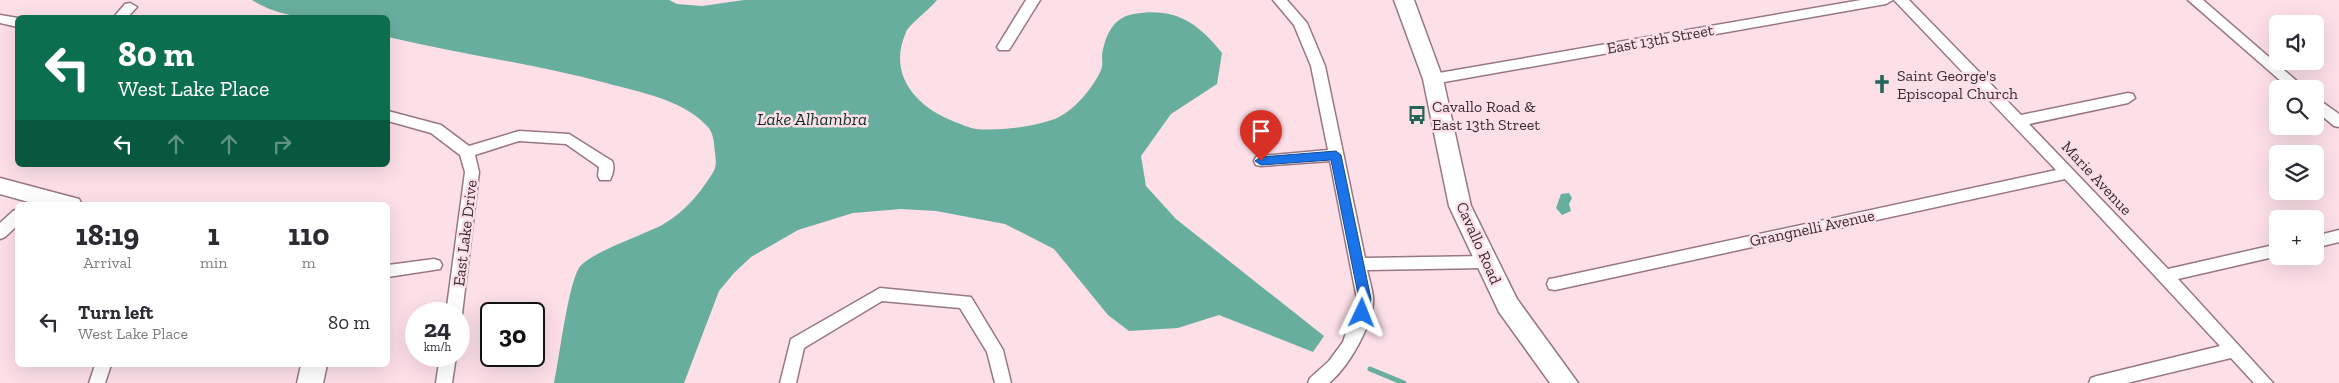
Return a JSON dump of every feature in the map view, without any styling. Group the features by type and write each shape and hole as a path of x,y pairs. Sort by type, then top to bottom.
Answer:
{"street":[{"path":"1004,47 1033,0"},
{"path":"1280,0 1300,23 1318,66 1365,299 1360,326 1349,348 1324,377 1316,383"},
{"name":"Cavallo Road","path":"1404,0 1433,79 1460,206 1485,262 1508,305 1565,383"},
{"name":"East 13th Street","path":"1433,79 1886,0"},
{"name":"Marie Avenue","path":"1901,0 2068,173 2265,383"},
{"path":"2195,0 2289,80"},
{"path":"122,15 130,7"},
{"path":"0,19 15,22"},
{"path":"2018,121 2128,98"},
{"path":"2324,110 2339,122"},
{"path":"390,117 436,129 467,152 519,136 569,139 608,165 605,176"},
{"name":"East Lake Drive","path":"456,302 472,172 467,152"},
{"path":"1261,161 1336,155"},
{"name":"Grangnelli Avenue","path":"1555,284 2068,173"},
{"path":"0,186 33,200 48,202"},
{"path":"0,233 15,219"},
{"path":"2324,240 2339,236"},
{"path":"2165,276 2269,252"},
{"path":"1359,264 1485,262"},
{"path":"390,271 434,265"},
{"path":"788,383 797,344 880,294 965,302 995,350 1003,383"},
{"path":"2097,383 2233,350"},
{"path":"96,383 102,367"},
{"path":"310,383 314,367"},
{"path":"444,383 446,367"}],"water":[{"name":"Lake Alhambra","path":"252,0 669,0 677,4 702,6 744,0 937,0 906,32 901,48 900,62 903,75 909,88 928,108 941,116 976,129 1006,129 1026,126 1046,122 1062,115 1076,105 1098,77 1102,68 1105,41 1115,23 1134,14 1149,12 1174,15 1204,33 1222,53 1217,84 1171,114 1141,156 1146,186 1176,219 1324,336 1313,352 1219,315 1178,328 1129,331 1108,315 1054,249 1005,224 936,211 901,209 853,213 798,230 751,257 719,291 684,383 554,383 571,290 579,268 585,262 605,250 662,225 690,203 714,171 716,159 714,142 709,128 696,116 684,109 646,93 552,70 390,37 390,15 292,15 267,8"},
{"path":"1569,193 1572,198 1569,204 1571,211 1562,215 1556,208 1561,194"}],"waterway":[{"path":"1370,369 1404,383"}],"place":[{"name":"Saint George's Episcopal Church","path":"1882,84"},
{"name":"Cavallo Road & East 13th Street","path":"1417,115"}],"route":[{"path":"1261,161 1336,155 1365,299 1362,313"}]}
